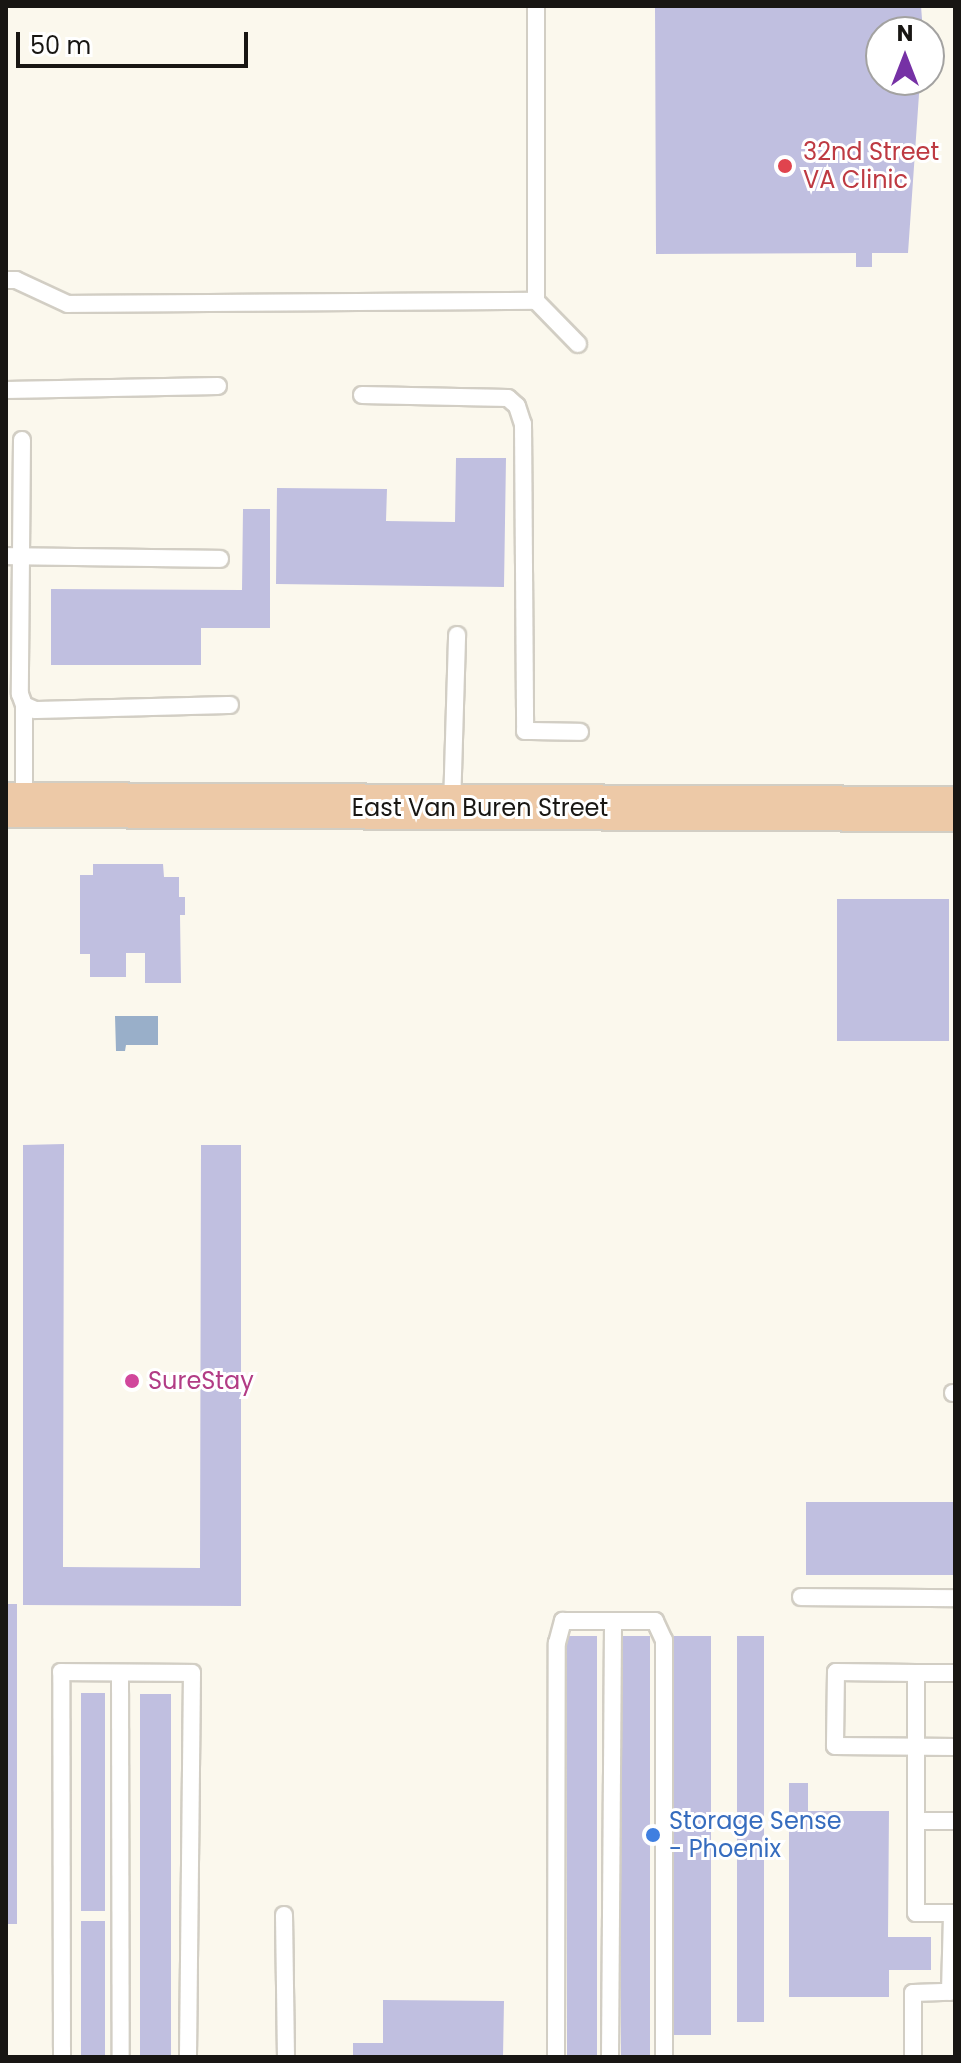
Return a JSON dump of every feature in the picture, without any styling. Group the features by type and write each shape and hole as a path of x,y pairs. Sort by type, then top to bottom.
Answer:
{"main road":[{"name":"East Van Buren Street","path":"15,805 955,809"}],"lane":[{"path":"536,6 536,301 578,344"},
{"path":"6,280 16,280 68,304 536,301"},
{"path":"6,390 218,386"},
{"path":"362,395 508,398 517,406 523,424 525,731 580,732"},
{"path":"15,805 24,705 20,694 14,556 22,440"},
{"path":"14,556 220,559"},
{"path":"452,809 457,635"},
{"path":"24,705 35,710 230,705"},
{"path":"801,1597 955,1598"},
{"path":"556,2057 557,1643 563,1621 655,1621 664,1640 664,2057"},
{"path":"610,2057 613,1621"},
{"path":"62,2057 61,1672 192,1673 188,2057"},
{"path":"955,1673 836,1672 835,1746 955,1747"},
{"path":"120,1673 121,2057"},
{"path":"913,2057 913,1993 952,1992 953,1913 916,1913 916,1673"},
{"path":"916,1821 955,1821"},
{"path":"284,1915 286,2057"}],"water":[{"path":"115,1016 158,1016 158,1045 126,1045 125,1051 116,1051"}],"building":[{"name":"32nd Street VA Clinic","path":"655,6 921,6 922,16 865,16 865,96 919,96 908,253 872,253 872,267 856,267 856,253 656,254"},
{"path":"456,458 506,458 504,587 276,584 277,488 387,489 386,521 455,522"},
{"path":"243,509 270,509 270,628 201,628 201,665 51,665 51,589 242,590"},
{"path":"93,864 163,864 164,877 179,877 179,897 185,897 185,915 180,915 181,983 145,983 145,953 126,953 126,977 90,977 90,954 80,954 80,875 93,875"},
{"path":"837,899 949,899 949,1041 837,1041"},
{"path":"64,1144 63,1567 200,1568 201,1145 241,1145 241,1606 23,1605 23,1145"},
{"path":"806,1502 955,1502 955,1575 806,1575"},
{"path":"6,1604 17,1604 17,1924 6,1924"},
{"path":"567,1636 597,1636 597,2057 567,2057"},
{"path":"621,1636 650,1636 650,2057 621,2057"},
{"path":"674,1636 711,1636 711,2035 674,2035"},
{"path":"737,1636 764,1636 764,2022 737,2022"},
{"path":"81,1693 105,1693 105,1911 81,1911"},
{"path":"140,1694 171,1694 171,2057 140,2057"},
{"path":"789,1783 808,1783 808,1811 889,1811 888,1937 931,1937 931,1970 889,1970 889,1997 789,1997"},
{"path":"81,1921 105,1921 105,2057 81,2057"},
{"path":"383,2000 504,2001 503,2057 353,2057 353,2043 383,2043"}],"place":[{"name":"32nd Street VA Clinic","path":"785,166"},
{"name":"SureStay","path":"132,1381"},
{"name":"Storage Sense - Phoenix","path":"653,1835"}]}
